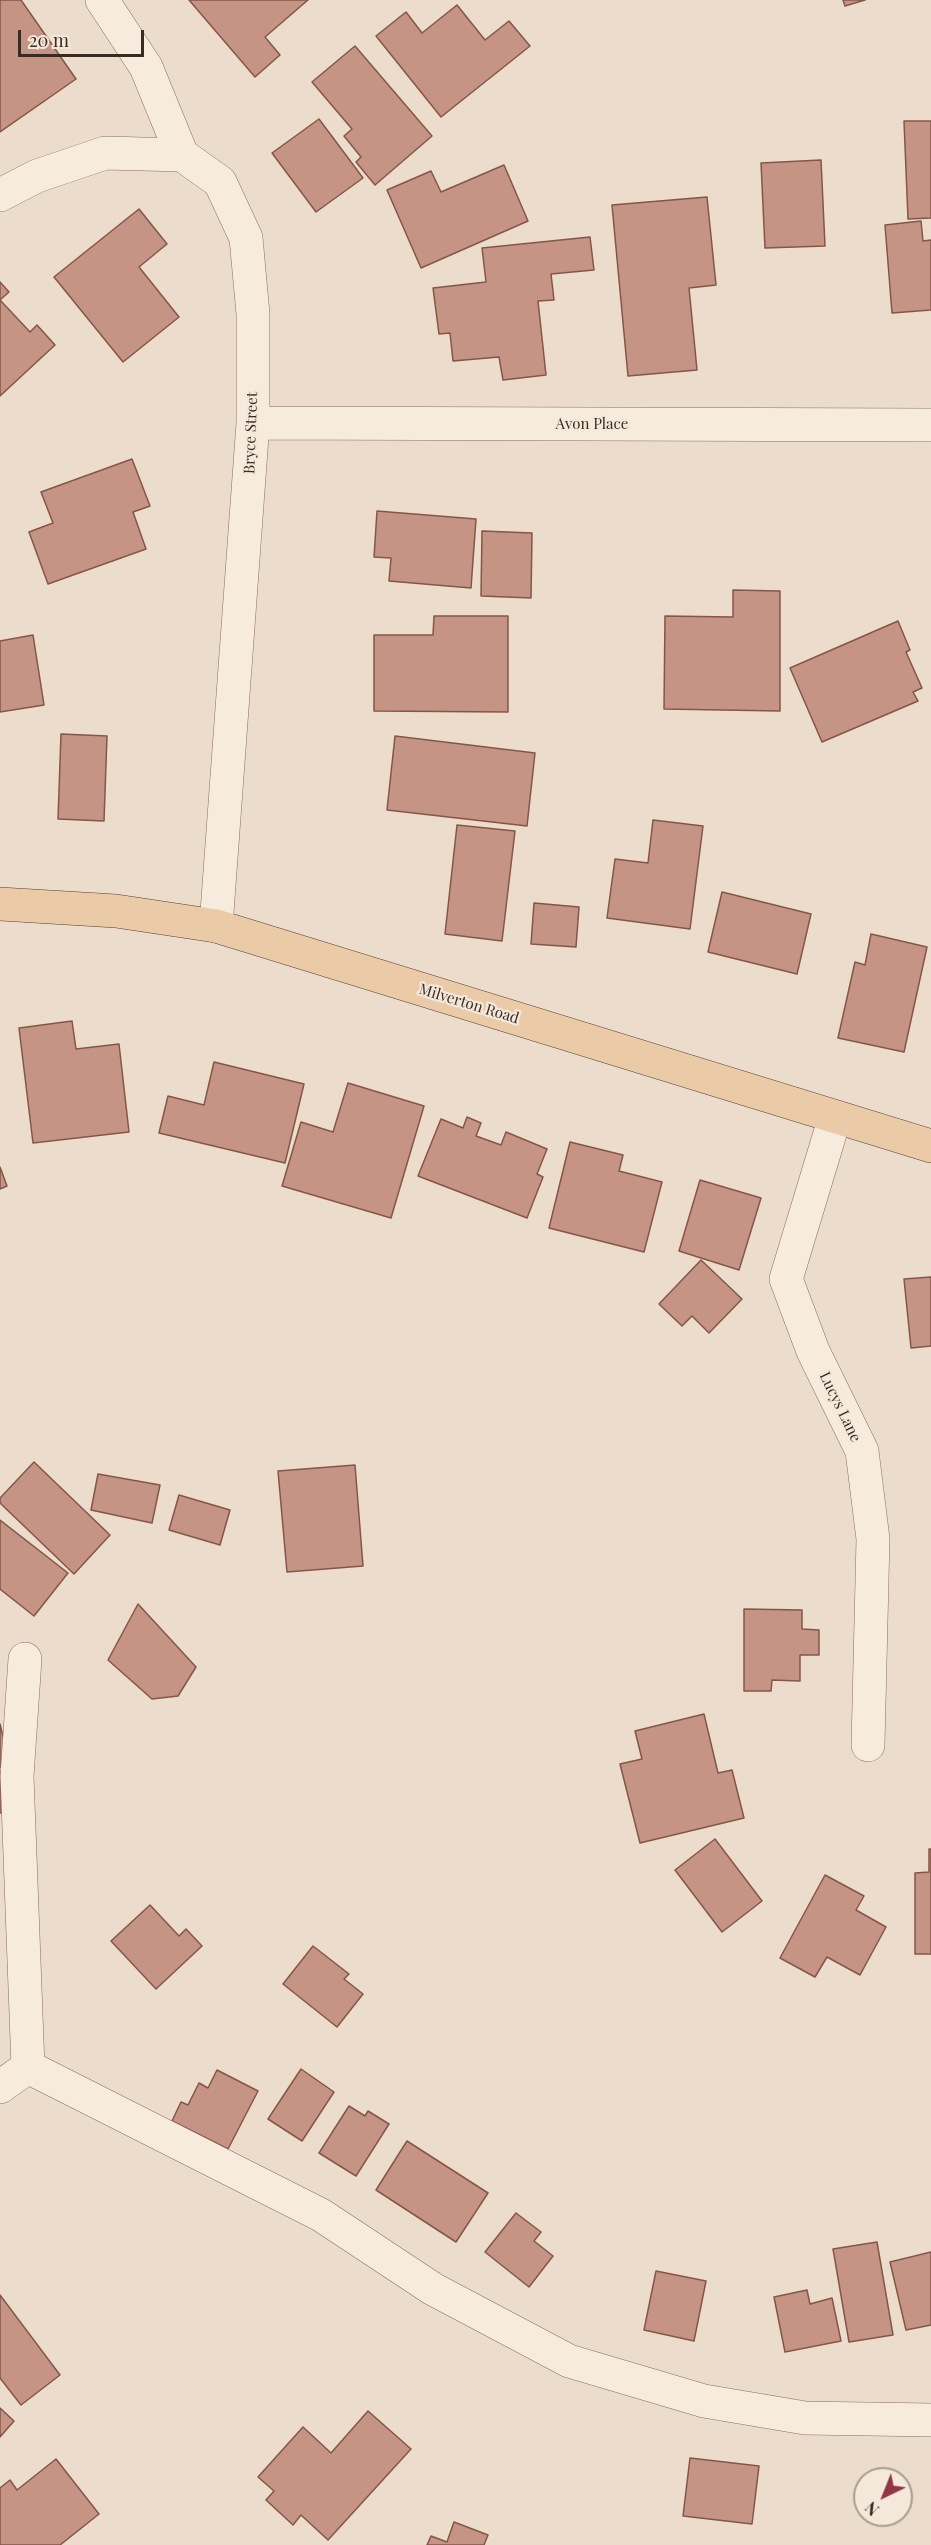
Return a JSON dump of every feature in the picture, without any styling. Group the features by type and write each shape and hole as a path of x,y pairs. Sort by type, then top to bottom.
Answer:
{"main road":[{"name":"Milverton Road","path":"0,904 116,911 216,926 931,1146"}],"street":[{"path":"0,195 37,176 105,153 182,155 146,67 102,0"},
{"name":"Bryce Street","path":"182,155 220,182 246,238 253,314 253,423 216,926"},
{"name":"Avon Place","path":"253,423 931,425"},
{"name":"Lucys Lane","path":"835,1117 786,1279 813,1351 862,1451 873,1539 868,1745"},
{"path":"25,1659 17,1776 28,2067"},
{"path":"0,2087 28,2067"},
{"path":"28,2067 321,2215 433,2289 569,2361 704,2402 805,2418 928,2422"}],"building":[{"path":"0,0 21,0 76,79 0,132"},
{"path":"189,0 308,0 265,37 280,55 255,77"},
{"path":"843,0 865,0 845,6"},
{"path":"457,5 485,40 509,21 530,46 441,117 376,36 406,12 422,33"},
{"path":"355,46 432,136 375,185 356,162 361,157 344,136 352,129 312,82"},
{"path":"319,119 363,178 316,212 272,153"},
{"path":"904,121 931,121 931,218 908,219"},
{"path":"821,160 825,246 765,248 761,163"},
{"path":"504,165 528,221 421,268 387,190 431,171 441,192"},
{"path":"707,197 716,285 689,288 697,370 628,376 612,205"},
{"path":"139,209 167,244 139,267 179,317 123,362 54,277"},
{"path":"921,221 923,241 931,240 931,310 892,313 885,225"},
{"path":"590,237 594,270 551,274 554,300 538,301 546,375 503,380 499,357 453,361 450,333 439,334 433,288 486,282 482,248"},
{"path":"0,282 9,292 0,300"},
{"path":"0,300 30,332 37,325 55,345 0,396"},
{"path":"132,459 150,506 133,512 146,549 48,584 29,532 53,523 41,492"},
{"path":"377,511 476,519 471,588 389,581 391,558 374,557"},
{"path":"482,531 532,533 531,598 481,596"},
{"path":"733,590 780,591 780,711 664,709 665,616 733,617"},
{"path":"434,616 508,616 508,712 374,711 374,635 433,635"},
{"path":"898,621 910,650 906,652 922,688 913,692 918,701 822,742 790,668"},
{"path":"33,635 44,705 0,712 0,641"},
{"path":"61,734 107,736 104,821 58,819"},
{"path":"395,736 535,753 527,826 387,810"},
{"path":"653,820 703,826 690,929 607,918 615,859 648,863"},
{"path":"457,825 515,831 502,941 445,934"},
{"path":"722,892 811,914 797,974 708,952"},
{"path":"534,903 579,907 576,947 531,944"},
{"path":"871,934 927,947 904,1052 838,1038 855,962 865,965"},
{"path":"72,1021 76,1049 119,1044 129,1132 33,1143 19,1028"},
{"path":"214,1062 304,1084 285,1163 159,1133 168,1096 204,1105"},
{"path":"348,1083 424,1106 391,1218 282,1186 301,1122 333,1132"},
{"path":"467,1117 481,1123 476,1136 501,1145 506,1132 547,1149 537,1174 543,1177 527,1218 418,1176 441,1119 463,1128"},
{"path":"570,1142 623,1155 619,1171 662,1182 644,1252 549,1228"},
{"path":"0,1167 7,1186 0,1189"},
{"path":"700,1180 761,1198 739,1270 679,1251"},
{"path":"701,1260 742,1299 709,1333 692,1316 682,1326 659,1304"},
{"path":"931,1277 931,1346 911,1348 904,1279"},
{"path":"34,1462 110,1535 74,1574 0,1503 0,1498"},
{"path":"355,1465 363,1566 287,1572 278,1471"},
{"path":"98,1474 160,1485 152,1523 91,1510"},
{"path":"179,1495 230,1510 220,1545 169,1530"},
{"path":"0,1520 68,1573 34,1616 0,1589"},
{"path":"138,1604 196,1667 178,1696 152,1699 108,1660"},
{"path":"744,1609 802,1610 802,1629 819,1630 819,1655 800,1655 800,1681 772,1680 771,1691 744,1691"},
{"path":"704,1714 718,1773 732,1770 744,1818 640,1843 620,1764 642,1759 635,1731"},
{"path":"0,1724 10,1765 0,1767"},
{"path":"0,1771 9,1811 0,1813"},
{"path":"715,1839 762,1901 722,1932 675,1870"},
{"path":"929,1849 931,1849 931,1954 915,1954 915,1873 929,1872"},
{"path":"825,1875 864,1896 856,1910 886,1927 860,1975 827,1957 815,1977 780,1958"},
{"path":"150,1905 179,1936 186,1929 202,1946 156,1989 111,1941"},
{"path":"313,1946 349,1974 344,1979 363,1994 337,2027 283,1984"},
{"path":"301,2069 334,2092 302,2141 268,2119"},
{"path":"217,2070 258,2091 228,2149 172,2121 181,2102 188,2105 199,2083 208,2088"},
{"path":"349,2106 365,2116 368,2111 389,2124 356,2176 319,2153"},
{"path":"407,2141 488,2193 456,2242 376,2190"},
{"path":"516,2213 541,2232 534,2241 553,2256 529,2287 485,2252"},
{"path":"877,2242 893,2335 849,2342 833,2249"},
{"path":"931,2252 931,2325 906,2330 890,2262"},
{"path":"656,2271 706,2281 694,2341 644,2330"},
{"path":"807,2290 810,2304 832,2298 841,2341 785,2352 774,2297"},
{"path":"0,2295 60,2375 21,2405 0,2378"},
{"path":"0,2408 14,2421 0,2437"},
{"path":"368,2411 411,2449 328,2540 301,2515 293,2525 266,2500 274,2491 258,2477 303,2427 331,2453"},
{"path":"690,2458 759,2466 752,2524 683,2516"},
{"path":"56,2459 99,2514 60,2545 0,2545 0,2488 10,2480 17,2490"},
{"path":"454,2522 488,2535 484,2545 427,2545 431,2536 447,2542"}]}
